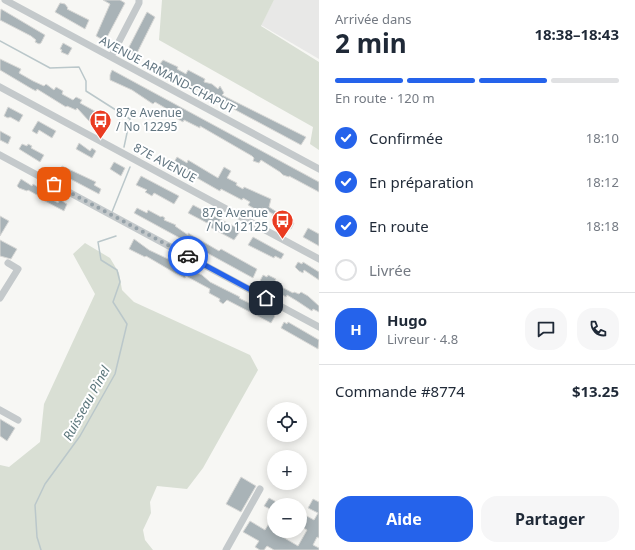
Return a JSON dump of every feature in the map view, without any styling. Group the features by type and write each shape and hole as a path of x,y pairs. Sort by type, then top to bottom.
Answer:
{"street":[{"name":"AVENUE ARMAND-CHAPUT","path":"5,0 319,169"},
{"path":"111,57 140,3 139,0"},
{"name":"87E AVENUE","path":"0,86 319,259"},
{"path":"0,155 319,327"},
{"path":"0,298 18,269 8,263"},
{"path":"0,410 18,420"},
{"path":"226,550 260,488"}],"shaded area":[{"path":"162,0 274,0 261,26 319,62 319,150 310,144 313,127 159,40"},
{"path":"274,0 319,0 319,59 261,25"},
{"path":"85,243 110,258 119,273 122,290 134,302 250,355 258,370 203,468 187,489 157,486 150,502 151,513 143,530 145,540 153,550 0,550 0,465 9,467 40,442 44,404 95,294 73,254"}],"building":[{"path":"103,0 120,0 125,3 105,41 96,36 110,4"},
{"path":"60,3 65,4 68,8 67,9 89,20 85,29 55,12"},
{"path":"1,9 45,35 41,43 39,44 35,42 36,40 31,36 0,20"},
{"path":"147,12 155,17 135,57 129,54 131,50 129,47"},
{"path":"63,43 72,48 68,55 61,52 62,50 60,49"},
{"path":"0,59 21,69 19,73 33,81 44,86 46,84 54,90 56,87 63,91 62,94 73,100 76,97 82,100 80,103 100,114 98,117 106,121 102,127 89,121 77,108 76,110 67,106 66,107 37,89 36,91 32,89 0,70"},
{"path":"163,60 178,67 177,69 186,74 188,70 205,79 204,82 212,84 218,89 220,86 224,93 222,95 306,137 301,145 157,68"},
{"path":"112,70 319,182 319,192 289,176 283,175 261,160 259,163 253,161 254,158 252,156 200,126 200,128 184,120 183,122 165,111 167,109 155,102 153,104 132,90 110,80"},
{"path":"8,107 23,115 19,122 10,117 8,118 4,116"},
{"path":"38,121 56,131 52,138 39,130 37,134 32,131"},
{"path":"0,131 11,137 8,144 0,140"},
{"path":"79,143 90,151 92,148 96,151 92,158 76,149"},
{"path":"22,144 32,146 31,148 44,155 40,162 19,149"},
{"path":"177,157 187,163 188,160 218,178 224,167 231,171 227,178 237,183 236,185 243,189 244,187 271,199 269,207 294,223 291,229 277,223 272,216 273,214 262,208 260,212 248,205 250,202 243,198 242,200 221,189 220,191 176,166 172,172 169,171"},
{"path":"114,162 125,168 121,176 110,169"},
{"path":"62,166 96,182 94,185 101,189 99,194 59,173"},
{"path":"141,176 179,196 174,204 154,193 152,196 145,192 147,190 136,185"},
{"path":"21,179 32,186 33,184 41,189 37,195 17,186"},
{"path":"46,196 58,203 60,199 67,204 64,211 43,200"},
{"path":"193,205 241,230 234,240 188,213"},
{"path":"137,208 147,213 148,210 161,217 162,216 165,218 164,220 176,225 175,226 188,235 188,233 219,251 221,249 257,269 253,278 134,213"},
{"path":"0,216 9,221 0,236"},
{"path":"308,228 319,234 319,246 303,237"},
{"path":"253,237 284,254 281,259 275,256 274,258 248,245"},
{"path":"134,239 149,250 202,275 210,282 240,297 239,298 272,313 275,316 271,323 227,300 223,304 219,301 220,299 209,293 210,289 186,276 185,278 175,273 146,256 145,257 129,249"},
{"path":"0,240 17,249 11,259 0,256"},
{"path":"298,262 302,264 303,262 319,272 319,280 304,270 303,273 299,271 295,267"},
{"path":"263,275 267,277 268,275 276,279 274,283 293,293 299,294 301,292 308,296 319,306 319,312 313,309 312,311 287,295 286,297 260,281"},
{"path":"284,322 287,324 288,322 319,340 318,349 281,328"},
{"path":"0,419 15,428 7,441 0,436"},
{"path":"241,477 256,486 241,512 226,504"},
{"path":"313,499 319,502 319,538 317,537 313,545 319,548 319,550 274,550 267,546 264,550 260,550 255,547 259,541 243,532 250,521 265,530 267,527 267,538 284,538 298,546 302,538 307,538 307,516 314,520 318,513 308,508"}],"waterway":[{"name":"Ruisseau Pinel","path":"0,41 50,68 79,67 86,81 86,91 130,119 124,147"},
{"name":"Ruisseau Pinel","path":"112,212 130,167"},
{"name":"Ruisseau Pinel","path":"41,550 37,537 35,505 45,484 80,436 115,374 127,324 113,302 120,282 117,270 101,260 98,242 116,236"}],"way so far":[{"path":"54,184 188,256"}],"place":[{"name":"87e Avenue / No 12295","path":"100,140"},
{"name":"87e Avenue / No 12125","path":"283,240"}],"route":[{"path":"188,256 266,298"}]}
